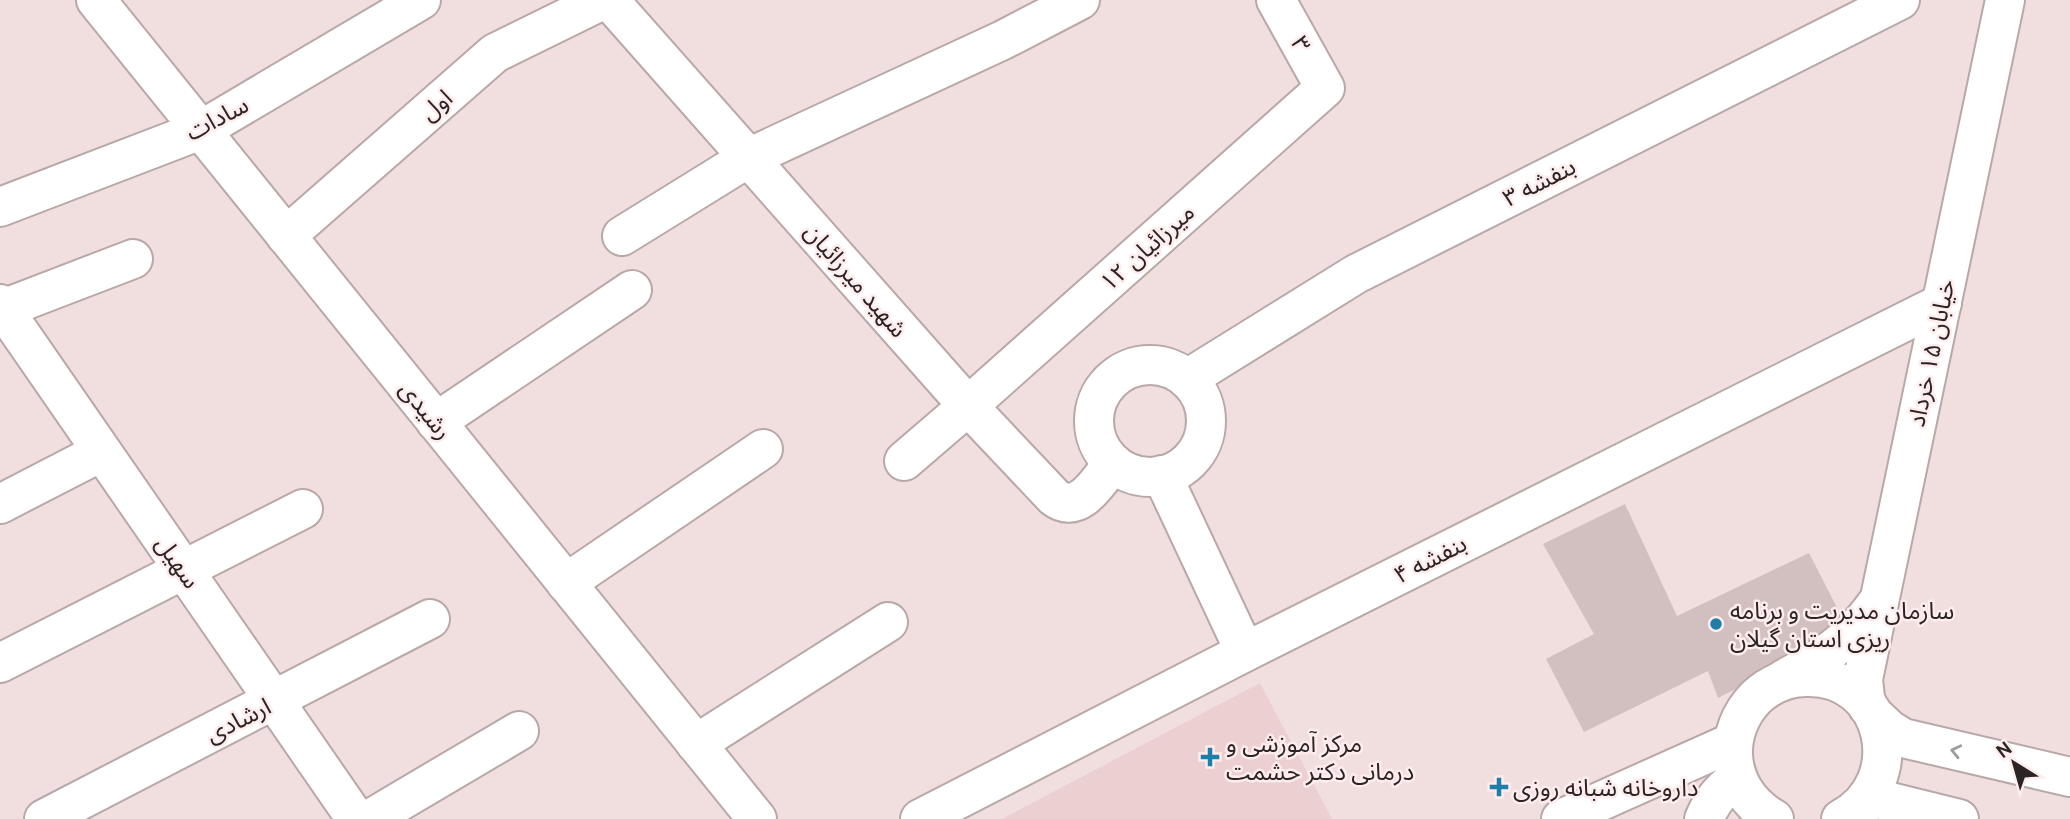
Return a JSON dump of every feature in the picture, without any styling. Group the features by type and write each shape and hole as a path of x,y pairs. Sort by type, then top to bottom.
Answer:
{"street":[{"name":"رشیدی","path":"96,0 757,819"},
{"name":"سادات","path":"0,208 201,130 421,0"},
{"name":"اول","path":"286,236 495,53 603,0"},
{"name":"شهید میرزائیان","path":"610,0 968,406 1061,503 1078,501 1089,493 1113,463"},
{"path":"622,236 748,158 1003,40 1080,0"},
{"name":"۳","path":"1276,0 1325,88"},
{"name":"بنفشه ۳","path":"1187,379 1356,274 1900,0"},
{"name":"خیابان ۱۵ خرداد","path":"1856,812 1877,782 1882,763 1881,733 1865,698 1863,679 2005,0"},
{"name":"میرزائیان ۱۲","path":"904,461 1325,88"},
{"path":"1,308 133,259"},
{"path":"436,422 632,290"},
{"name":"بنفشه ۴","path":"920,819 1245,652 1942,303"},
{"name":"سهیل","path":"1,308 356,819"},
{"path":"1147,365 1172,370 1187,379 1202,401 1206,418 1204,435 1197,451 1185,464 1153,477 1136,475 1113,463 1098,441 1094,424 1099,399 1108,383 1122,372 1147,365"},
{"path":"566,583 763,450"},
{"path":"0,503 102,452"},
{"path":"1162,475 1245,652"},
{"path":"0,663 303,509"},
{"path":"1774,819 1753,803 1738,779 1733,742 1738,725 1752,701 1775,684 1836,648 1864,621 1881,595"},
{"name":"ارشادی","path":"44,819 430,619"},
{"path":"696,744 888,622"},
{"path":"1775,684 1801,677 1829,680 1846,687 1890,730 1903,738 2070,777"},
{"path":"370,819 519,732"},
{"path":"1561,819 1733,742"},
{"path":"1704,819 1710,806 1728,784 1738,779"},
{"path":"1856,812 1878,799 1959,819"}],"shaded area":[{"name":"مرکز آموزشی و ‌درمانی دکتر حشمت","path":"1260,683 1332,819 1002,819 1239,694"}],"building":[{"name":"سازمان مدیریت و برنامه ریزی استان گیلان","path":"1625,504 1677,616 1809,553 1849,631 1718,698 1708,671 1584,732 1546,659 1594,634 1543,544"}],"place":[{"name":"سازمان مدیریت و برنامه ریزی استان گیلان","path":"1716,624"},
{"name":"مرکز آموزشی و ‌درمانی دکتر حشمت","path":"1210,757"},
{"name":"داروخانه شبانه روزی","path":"1499,787"}]}
